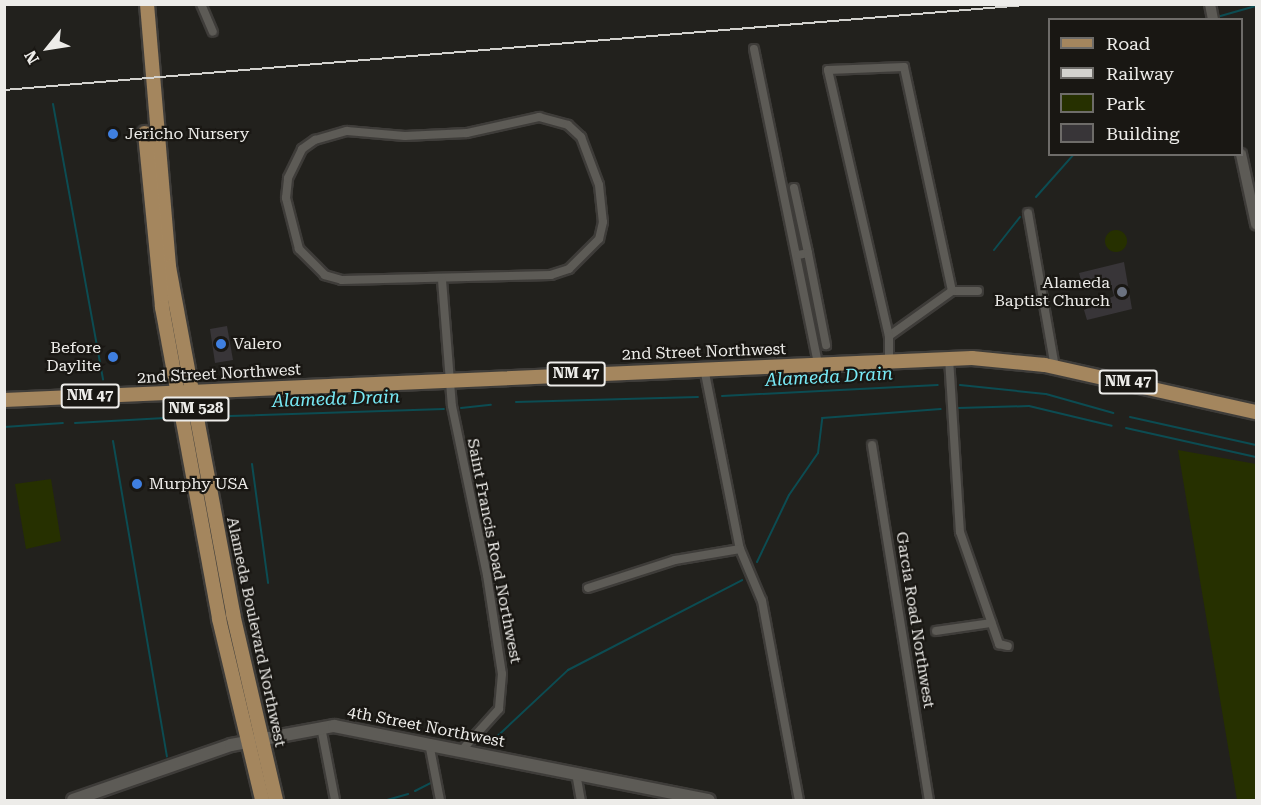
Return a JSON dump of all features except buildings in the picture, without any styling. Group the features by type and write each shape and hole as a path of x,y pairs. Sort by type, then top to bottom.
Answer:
{"main road":[{"name":"NM 528","path":"138,4 147,78"},
{"name":"NM 528","path":"147,4 147,78"},
{"name":"Alameda Boulevard Northwest","path":"147,78 169,267 254,740 262,801"},
{"name":"Alameda Boulevard Northwest","path":"147,78 154,267 176,392 254,740 276,801"},
{"name":"2nd Street Northwest","path":"4,400 949,358 1055,367 1257,412"},
{"name":"4th Street Northwest","path":"73,801 254,740 321,727 429,743 709,801"}],"street":[{"path":"201,4 213,32"},
{"path":"754,49 798,255 818,364"},
{"path":"889,361 889,336 828,70 904,67 952,291"},
{"path":"539,117 568,125 590,154 599,185 603,222 598,240 587,255 551,275 442,280 342,280 311,264 291,229 285,198 288,178 302,149 326,135 347,131 431,136 539,117"},
{"path":"1241,156 1257,225"},
{"path":"794,188 826,345"},
{"path":"1028,213 1055,367"},
{"path":"798,255 807,253"},
{"name":"Saint Francis Road Northwest","path":"442,280 449,379 502,675 499,709 462,750"},
{"path":"889,336 952,291 978,291"},
{"path":"949,358 960,532 999,644 1008,646"},
{"path":"704,368 740,549 762,601 799,801"},
{"name":"Garcia Road Northwest","path":"872,445 929,801"},
{"path":"588,588 675,560 740,549"},
{"path":"936,631 991,623"},
{"path":"321,727 336,801"},
{"path":"429,743 440,801"},
{"path":"576,773 580,801"}],"green space":[{"path":"1116,230 1124,233 1127,241 1124,249 1116,252 1108,249 1105,241 1108,233"},
{"path":"1178,450 1256,464 1256,800 1237,800"},
{"path":"51,479 61,541 26,549 15,484"}],"waterway":[{"path":"1217,17 1256,6"},
{"path":"53,104 103,379"},
{"path":"1036,197 1072,156"},
{"path":"994,250 1020,217"},
{"name":"Alameda Drain","path":"722,396 938,385"},
{"name":"Alameda Drain","path":"960,385 1046,394 1113,413"},
{"name":"Alameda Drain","path":"516,402 698,397"},
{"path":"461,408 491,405"},
{"path":"958,408 1029,406 1112,426"},
{"name":"Alameda Drain","path":"230,416 444,409"},
{"path":"757,562 789,495 818,453 822,418 941,409"},
{"name":"Alameda Drain","path":"1130,417 1256,445"},
{"name":"Alameda Drain","path":"75,423 165,418"},
{"name":"Alameda Drain","path":"4,427 63,423"},
{"path":"1126,428 1256,457"},
{"path":"113,441 167,756"},
{"path":"252,464 268,583"},
{"path":"490,743 568,670 742,580"},
{"path":"415,791 433,782"},
{"path":"387,800 408,794"}],"railway":[{"path":"4,90 1037,4"}],"place":[{"name":"Jericho Nursery","path":"113,134"},
{"name":"Alameda Baptist Church","path":"1122,292"},
{"name":"Valero","path":"221,344"},
{"name":"Before Daylite","path":"113,357"},
{"name":"Murphy USA","path":"137,484"}]}
